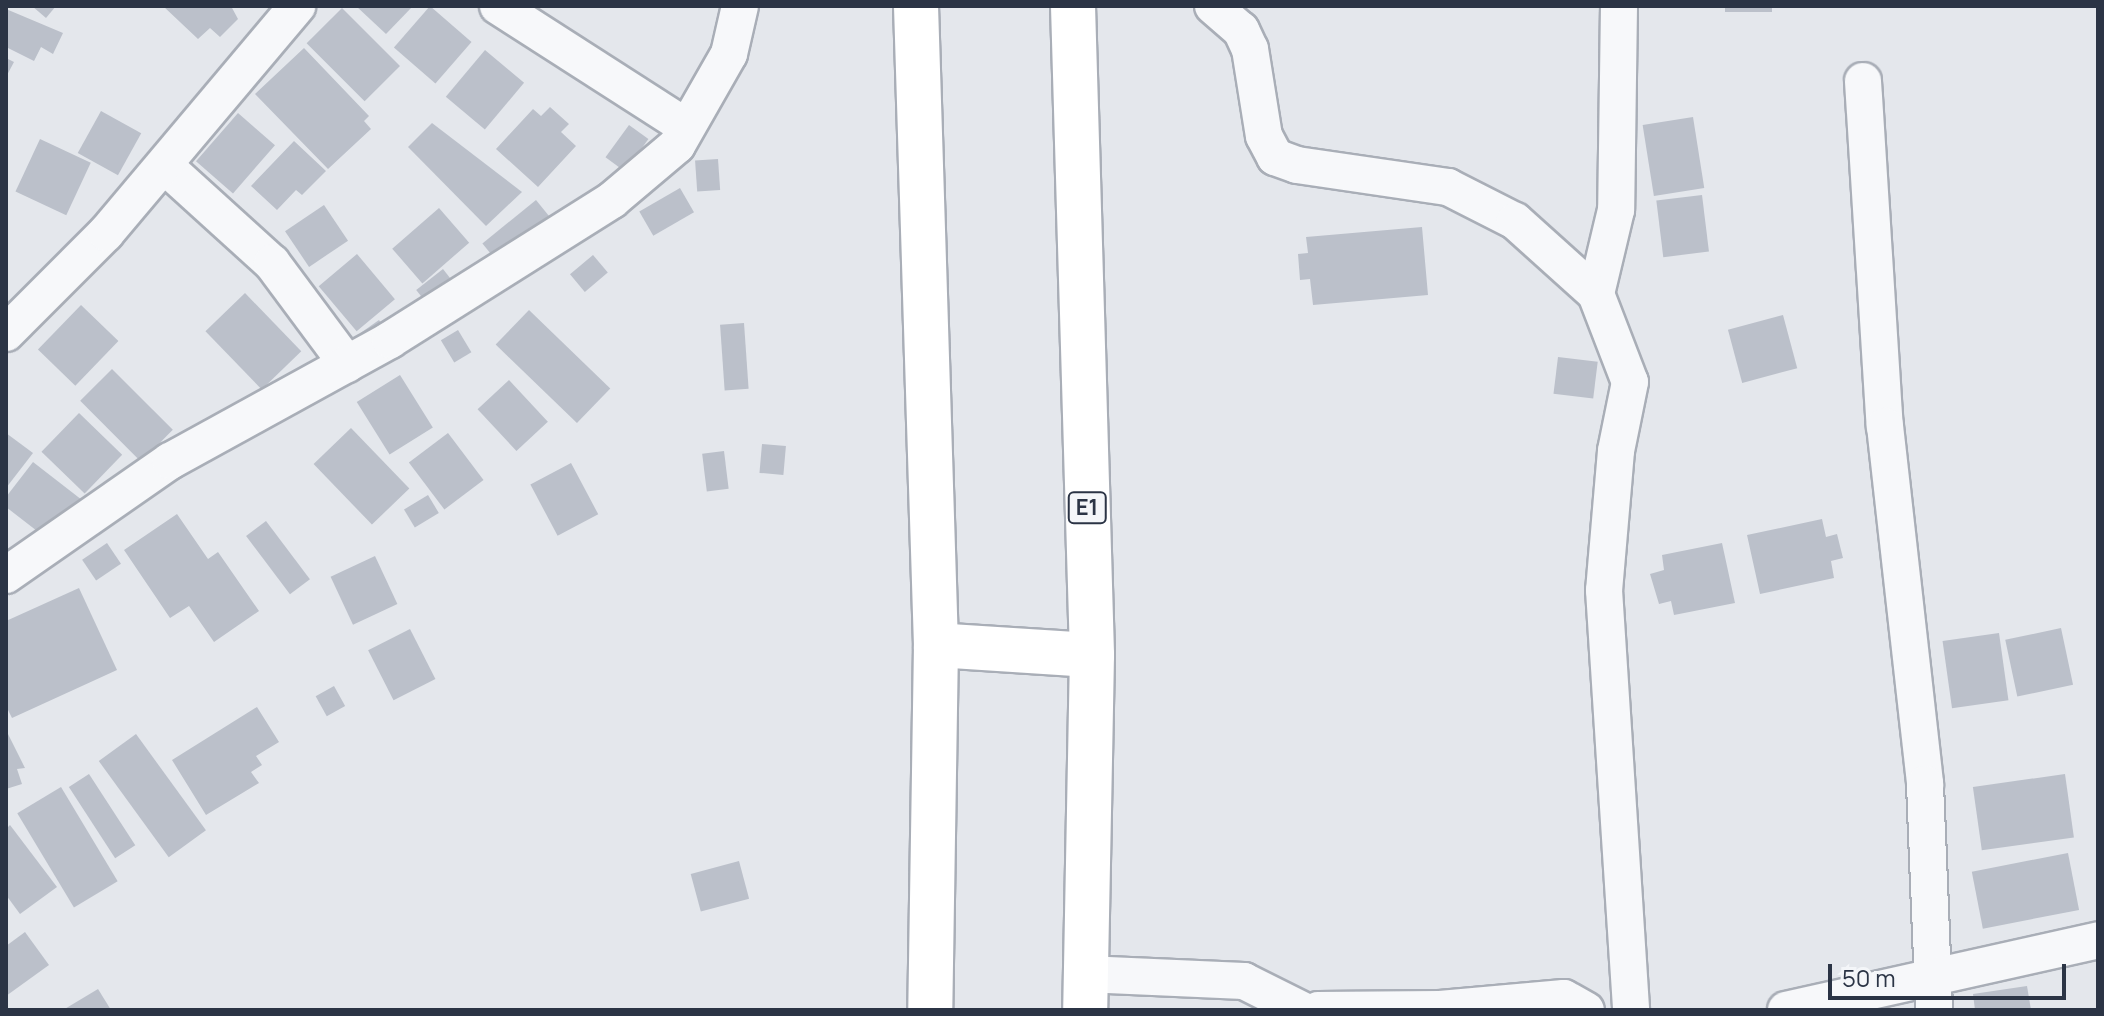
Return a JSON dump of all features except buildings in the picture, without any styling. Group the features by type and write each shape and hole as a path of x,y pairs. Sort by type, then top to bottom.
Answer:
{"highway":[{"path":"916,6 936,645 930,1010"},
{"name":"E1","path":"1073,6 1092,655 1085,992"},
{"path":"936,645 1092,655"}],"street":[{"path":"6,333 165,166 181,139 297,6"},
{"path":"498,6 685,126"},
{"path":"6,575 170,461 347,364 612,200 677,145 685,126 729,54 740,6"},
{"path":"1213,6 1241,30 1250,49 1264,136 1275,157 1297,165 1448,187 1515,221 1596,294 1630,382 1616,451 1604,590 1631,1010"},
{"path":"1596,294 1616,210 1619,6"},
{"path":"1863,81 1885,426 1925,784 1934,993"},
{"path":"165,166 272,263 347,364"},
{"path":"1786,1010 1934,993 2098,940"},
{"path":"1085,992 1244,981 1302,1010"},
{"path":"1318,1010 1440,1009 1564,998 1586,1010"}]}
